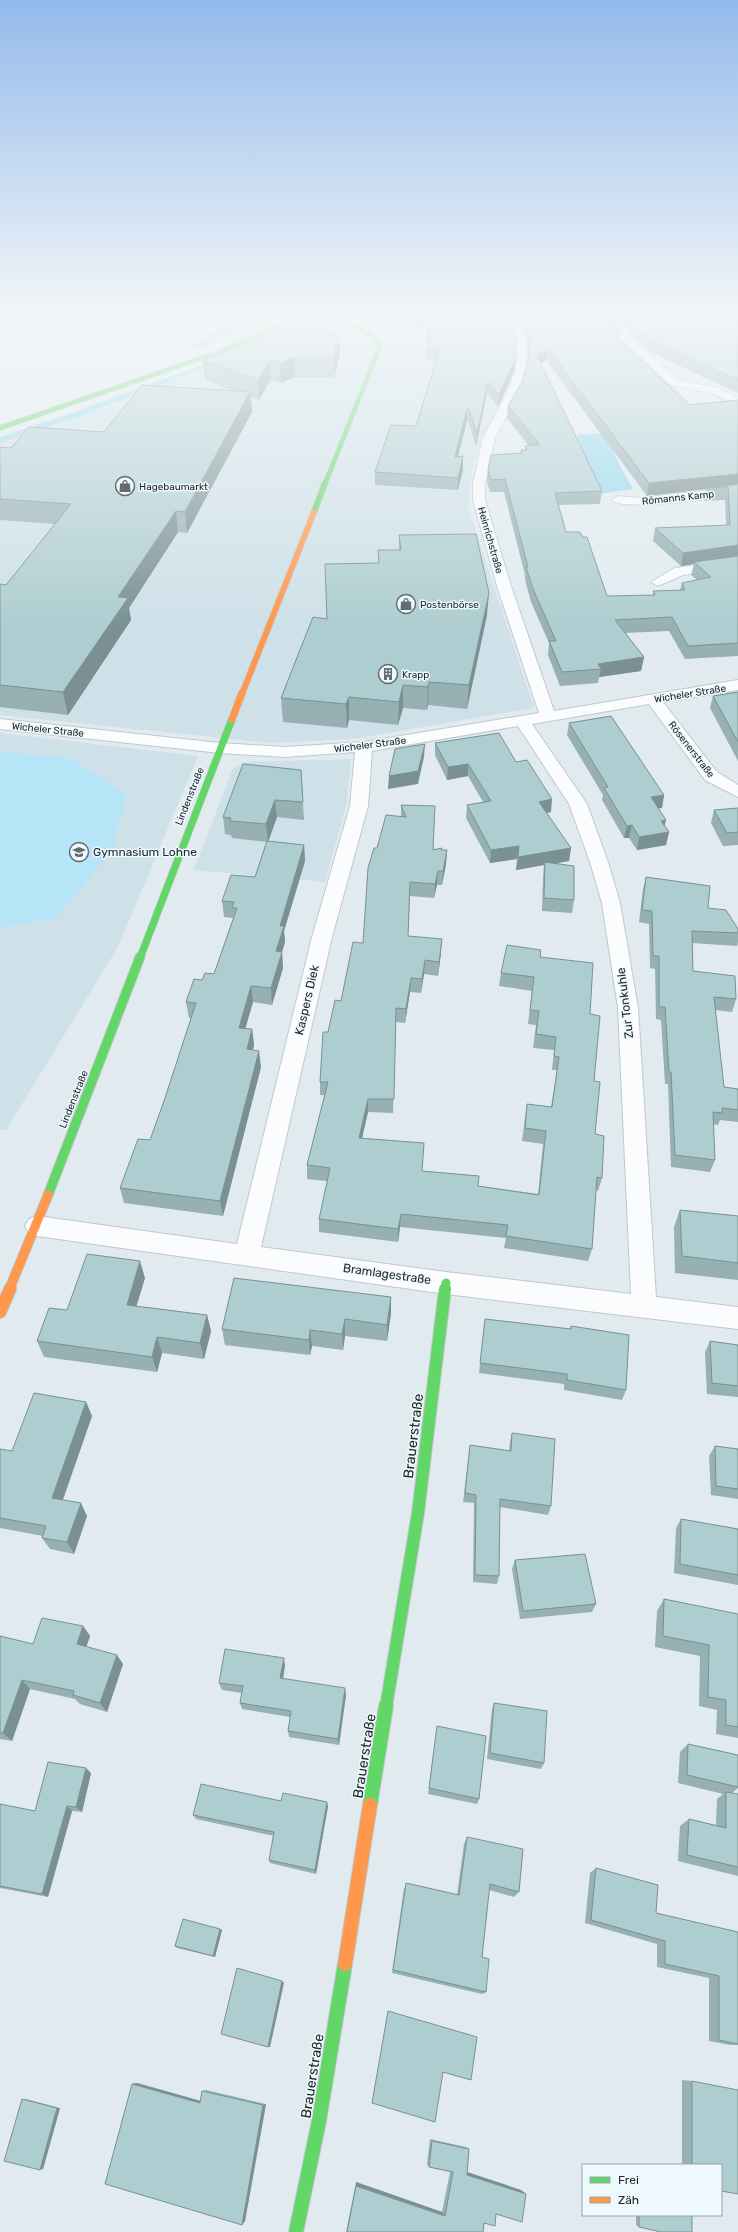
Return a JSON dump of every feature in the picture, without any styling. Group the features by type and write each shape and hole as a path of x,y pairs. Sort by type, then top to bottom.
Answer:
{"street":[{"path":"0,428 20,421"},
{"name":"Lindenstraße","path":"0,1312 37,1226 61,1157 220,748 350,421"},
{"name":"Heinrichstraße","path":"498,421 489,438 480,483 479,500 504,586 548,717"},
{"name":"Römanns Kamp","path":"618,500 640,502 738,491"},
{"path":"658,582 680,571 738,563"},
{"name":"Wicheler Straße","path":"0,724 220,748 285,752 364,747 738,685"},
{"name":"Rösenerstraße","path":"653,698 711,776 738,792"},
{"name":"Zur Tonkuhle","path":"522,721 578,804 599,862 611,903 628,1008 644,1307"},
{"name":"Kaspers Diek","path":"247,1254 322,937 359,806 364,747"},
{"name":"Bramlagestraße","path":"37,1226 247,1254 446,1283 738,1318"},
{"name":"Brauerstraße","path":"296,2232 319,2121 416,1521 446,1283"}],"shaded area":[{"path":"48,421 65,421 0,443 0,437"},
{"path":"65,421 491,421 482,437 472,471 468,507 534,708 353,739 271,743 0,715 0,443"},
{"path":"606,433 620,466 633,489 599,494 577,435"},
{"name":"Gymnasium Lohne","path":"0,733 198,756 118,947 6,1130 0,1130"},
{"path":"0,751 72,759 126,794 113,850 56,918 0,928"},
{"path":"351,759 347,803 325,882 194,870 233,768 245,762"}],"building":[{"path":"113,421 234,421 185,512 176,511 118,597 128,598 63,692 0,685 0,584 6,585 71,504 0,499 0,447 11,448 29,427 104,432"},
{"path":"417,421 464,421 455,457 463,456 458,478 375,472 391,425 416,426"},
{"path":"473,421 480,421 477,434"},
{"path":"520,421 569,421 602,491 555,493 566,532 580,532 583,537 587,537 607,596 655,595 653,591 685,590 682,583 711,577 694,562 738,556 738,643 688,646 672,617 615,620 644,657 598,664 601,669 562,672 549,641 556,641 533,589 526,567 528,567 505,479 491,480 488,470 491,455 522,453 521,450 527,450 525,446 540,445"},
{"path":"602,421 738,421 738,474 649,483"},
{"path":"738,484 738,545 683,553 655,528 730,525 728,487 707,488"},
{"path":"476,534 489,593 469,685 429,682 428,687 403,685 399,702 349,697 346,704 281,698 313,617 327,619 325,564 379,563 378,550 401,550 399,535"},
{"path":"738,692 738,742 713,696"},
{"path":"611,716 664,795 651,797 666,820 661,821 669,832 639,837 632,825 627,826 604,788 608,787 569,723"},
{"path":"499,733 516,762 527,760 552,799 539,802 571,848 518,857 519,846 491,850 467,805 491,801 468,764 448,767 435,743"},
{"path":"425,744 418,771 389,776 395,749"},
{"path":"243,764 301,770 303,802 275,800 266,824 230,821 231,818 223,817"},
{"path":"401,805 435,806 433,850 442,848 441,850 447,850 443,871 438,871 435,884 410,882 408,936 442,939 439,962 425,960 422,979 411,978 406,1009 396,1008 394,1099 368,1099 359,1138 424,1143 422,1171 479,1176 478,1186 539,1195 546,1131 525,1128 527,1104 552,1107 559,1057 554,1056 556,1037 536,1034 539,1011 530,1010 534,977 501,973 507,945 541,950 540,957 593,963 590,1014 600,1016 594,1081 600,1082 595,1134 604,1136 602,1178 597,1177 592,1249 506,1236 508,1225 401,1214 398,1229 319,1219 330,1168 307,1165 328,1082 320,1082 323,1032 328,1032 335,1000 341,1001 353,942 363,943 368,868 374,848 377,848 386,815 406,817"},
{"path":"738,808 738,832 727,833 714,810"},
{"path":"267,841 304,845 280,926 284,926 276,951 282,952 271,988 251,986 239,1028 252,1029 247,1049 259,1051 220,1201 120,1188 138,1139 150,1140 164,1101 196,1003 186,1002 194,979 202,980 205,973 214,974 237,908 232,908 234,902 222,901 231,875 255,877"},
{"path":"545,862 574,866 574,900 544,898"},
{"path":"646,877 710,886 708,908 726,910 738,929 738,933 692,931 693,971 735,976 736,999 714,997 724,1087 738,1089 738,1110 722,1108 722,1113 713,1112 715,1160 675,1155 671,1072 669,1072 665,1007 659,1007 659,956 653,956 652,911 642,910"},
{"path":"680,1210 738,1216 738,1263 682,1256"},
{"path":"87,1254 140,1261 127,1305 207,1315 200,1343 157,1337 152,1357 37,1341 49,1308 67,1310"},
{"path":"234,1278 391,1297 387,1325 345,1319 342,1334 310,1330 309,1340 222,1329"},
{"path":"485,1319 571,1329 571,1326 629,1335 626,1390 567,1380 567,1374 480,1363"},
{"path":"710,1341 738,1345 738,1386 712,1383"},
{"path":"34,1393 86,1402 52,1498 81,1503 67,1542 42,1538 46,1526 0,1518 0,1449 12,1451"},
{"path":"512,1433 555,1439 551,1506 500,1499 499,1576 475,1575 476,1495 465,1493 470,1445 511,1451"},
{"path":"715,1446 738,1449 738,1489 716,1486"},
{"path":"681,1519 738,1529 738,1575 680,1564"},
{"path":"585,1554 596,1604 523,1611 515,1560"},
{"path":"664,1599 738,1614 738,1727 726,1725 726,1700 708,1697 709,1645 663,1636"},
{"path":"42,1618 83,1626 77,1644 117,1655 100,1703 73,1695 74,1691 22,1680 3,1733 0,1733 0,1636 33,1644"},
{"path":"225,1649 284,1658 280,1678 345,1688 338,1739 288,1731 291,1711 240,1703 243,1686 219,1683"},
{"path":"494,1703 547,1711 544,1763 490,1753"},
{"path":"437,1726 486,1736 479,1799 429,1788"},
{"path":"688,1744 738,1755 738,1787 687,1775"},
{"path":"48,1762 86,1768 76,1807 67,1806 42,1894 0,1886 0,1804 35,1811"},
{"path":"201,1784 281,1801 283,1793 327,1802 315,1870 269,1860 274,1832 193,1815"},
{"path":"726,1792 738,1794 738,1867 687,1855 689,1819 726,1828"},
{"path":"467,1837 523,1849 519,1892 490,1884 482,1957 489,1959 486,1992 393,1970 406,1883 459,1895"},
{"path":"596,1868 658,1885 656,1913 738,1932 738,2044 719,2040 719,1976 665,1964 665,1941 591,1920"},
{"path":"183,1919 220,1929 213,1956 175,1946"},
{"path":"237,1968 282,1981 268,2047 221,2034"},
{"path":"388,2011 477,2037 471,2080 443,2072 435,2122 372,2103"},
{"path":"692,2081 738,2090 738,2194 722,2191 722,2164 692,2164"},
{"path":"132,2084 200,2103 202,2091 263,2105 242,2225 105,2184"},
{"path":"22,2099 57,2108 40,2170 4,2161"},
{"path":"432,2141 469,2149 467,2175 526,2194 522,2222 496,2214 495,2226 484,2223 483,2232 347,2232 356,2186 445,2216 453,2172 429,2167"},
{"path":"639,2216 692,2216 692,2232 661,2232 639,2227"}],"traffic: fast":[{"path":"0,428 20,421"},
{"path":"314,512 350,421"},
{"path":"48,1195 232,719"},
{"path":"370,1805 418,1513 446,1283"},
{"path":"296,2232 319,2121 345,1964"}],"traffic: slow":[{"path":"232,719 314,512"},
{"path":"0,1312 37,1226 48,1195"},
{"path":"345,1964 370,1805"}],"place":[{"name":"Hagebaumarkt","path":"125,486"},
{"name":"Postenbörse","path":"406,604"},
{"name":"Krapp","path":"388,674"},
{"name":"Gymnasium Lohne","path":"79,852"}]}
